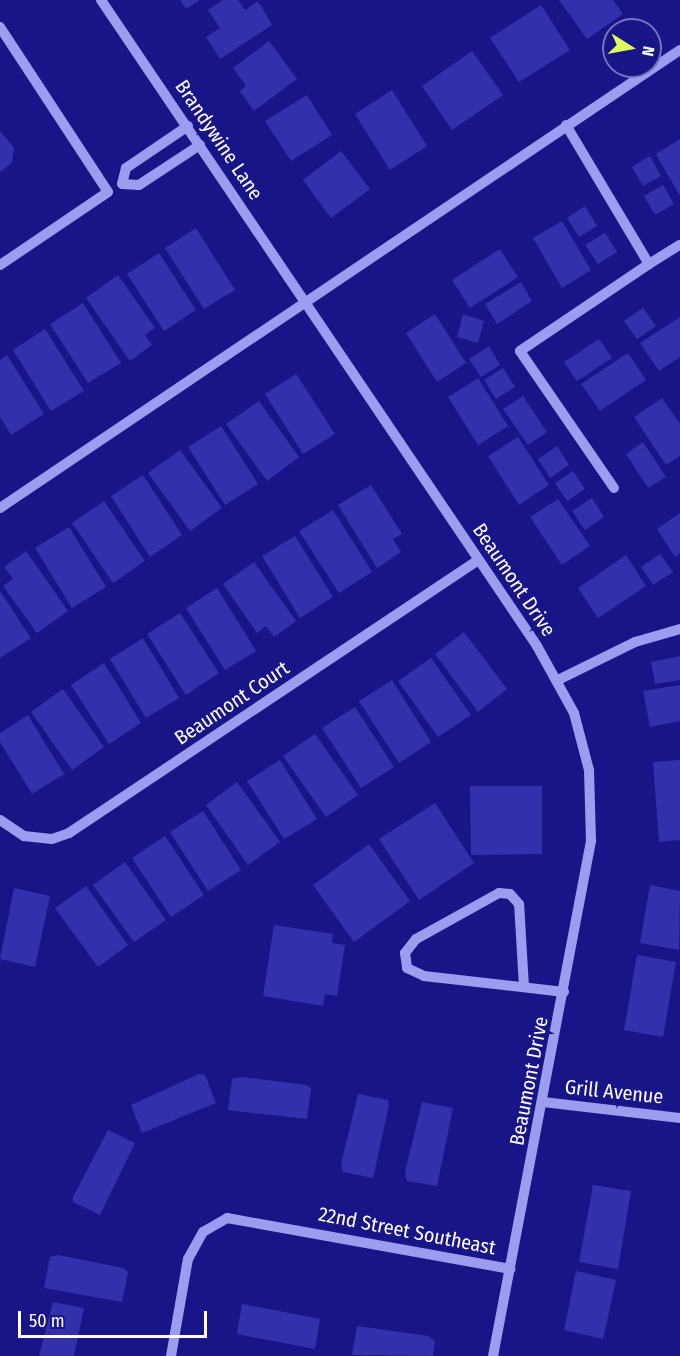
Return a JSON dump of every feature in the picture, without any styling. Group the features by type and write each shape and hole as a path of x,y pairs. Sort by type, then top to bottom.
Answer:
{"street":[{"name":"Brandywine Lane","path":"102,0 306,300"},
{"path":"0,27 108,192"},
{"path":"0,507 680,50"},
{"path":"566,125 649,264"},
{"path":"122,184 126,168 188,126"},
{"path":"0,265 108,192 122,184 139,185 200,145"},
{"path":"614,488 520,351 680,245"},
{"name":"Beaumont Drive","path":"306,300 558,680 574,712 592,803 591,841 564,992 493,1356"},
{"name":"Beaumont Court","path":"0,820 24,836 52,839 69,833 478,560"},
{"path":"558,680 635,642 680,629"},
{"path":"524,987 519,904 510,894 499,893 416,939 405,953 407,968 424,976 564,992"},
{"name":"Grill Avenue","path":"543,1102 680,1118"},
{"name":"22nd Street Southeast","path":"171,1356 188,1259 203,1232 227,1218 243,1217 510,1269"}],"building":[{"path":"180,0 200,0 186,9"},
{"path":"223,0 238,0 245,10 258,1 272,25 220,59 206,37 220,28 208,10"},
{"path":"559,0 613,0 623,14 617,18 602,18 602,29 587,39"},
{"path":"541,5 570,50 519,82 490,38"},
{"path":"269,41 297,79 254,111 240,91 246,86 233,68"},
{"path":"472,51 503,95 452,130 422,86"},
{"path":"392,90 427,146 390,170 355,114"},
{"path":"307,95 332,135 291,161 265,121"},
{"path":"0,131 14,148 12,163 0,172"},
{"path":"680,139 680,196 656,154"},
{"path":"341,151 370,189 331,218 303,180"},
{"path":"650,156 661,176 643,186 632,167"},
{"path":"663,185 674,204 655,215 644,196"},
{"path":"585,206 597,226 579,237 567,218"},
{"path":"562,221 591,270 562,288 533,238"},
{"path":"196,228 235,290 204,309 165,248"},
{"path":"605,233 617,252 598,264 585,245"},
{"path":"500,249 518,277 470,308 452,280"},
{"path":"159,253 196,310 164,331 127,274"},
{"path":"118,275 155,328 145,335 152,345 130,361 86,298"},
{"path":"521,282 532,301 497,324 485,304"},
{"path":"83,303 121,363 88,383 50,324"},
{"path":"643,308 656,326 637,339 624,321"},
{"path":"435,314 466,363 437,382 406,333"},
{"path":"463,314 484,321 478,343 457,337"},
{"path":"680,317 680,357 659,371 640,343"},
{"path":"45,329 84,391 51,411 13,350"},
{"path":"599,339 612,358 577,381 564,362"},
{"path":"489,346 500,365 481,377 469,359"},
{"path":"628,353 646,380 600,411 581,384"},
{"path":"7,355 44,414 11,435 0,417 0,360"},
{"path":"503,368 515,387 496,399 484,380"},
{"path":"296,374 335,434 303,454 265,394"},
{"path":"478,378 508,426 478,445 448,397"},
{"path":"523,396 547,432 528,445 503,409"},
{"path":"662,398 680,424 680,456 666,465 634,417"},
{"path":"259,401 299,457 267,481 226,424"},
{"path":"221,426 258,484 225,505 188,447"},
{"path":"518,437 549,485 519,505 488,456"},
{"path":"643,442 666,477 648,488 626,454"},
{"path":"557,446 569,465 550,478 538,459"},
{"path":"180,450 222,508 190,531 148,473"},
{"path":"573,471 585,489 567,501 555,483"},
{"path":"143,475 182,535 150,557 111,496"},
{"path":"371,485 402,534 393,539 401,552 377,568 338,505"},
{"path":"592,498 604,517 585,530 572,511"},
{"path":"558,499 590,546 562,565 530,517"},
{"path":"104,501 145,561 113,583 72,523"},
{"path":"333,510 372,572 339,593 299,531"},
{"path":"680,513 680,553 675,557 657,529"},
{"path":"69,527 106,587 72,608 35,548"},
{"path":"295,536 333,597 300,618 262,556"},
{"path":"26,551 68,611 37,633 3,586 13,579 4,567"},
{"path":"660,554 673,572 653,585 641,567"},
{"path":"626,555 646,586 598,618 578,588"},
{"path":"254,562 296,621 274,637 266,626 257,633 223,584"},
{"path":"217,588 256,651 225,670 186,608"},
{"path":"0,591 31,638 0,658"},
{"path":"180,613 219,673 186,695 147,634"},
{"path":"464,632 507,689 478,712 435,654"},
{"path":"143,638 179,698 146,718 110,659"},
{"path":"680,656 680,680 655,684 651,662"},
{"path":"431,658 471,715 438,737 398,681"},
{"path":"104,663 141,723 109,744 71,685"},
{"path":"392,680 431,742 399,763 359,701"},
{"path":"680,685 680,721 650,727 643,691"},
{"path":"63,689 104,747 72,770 31,712"},
{"path":"355,707 394,767 361,788 322,728"},
{"path":"28,715 64,774 32,794 0,742 0,733"},
{"path":"315,734 358,795 326,817 283,756"},
{"path":"280,760 317,819 284,839 247,781"},
{"path":"680,760 680,840 659,842 653,762"},
{"path":"237,782 280,842 248,865 206,805"},
{"path":"470,786 542,786 542,854 471,855"},
{"path":"435,803 474,863 419,900 379,839"},
{"path":"203,811 241,870 208,891 170,832"},
{"path":"165,836 204,895 171,917 132,858"},
{"path":"369,844 410,901 354,942 313,885"},
{"path":"125,862 166,920 134,942 93,885"},
{"path":"650,885 680,891 679,950 640,943"},
{"path":"86,886 128,945 98,967 55,908"},
{"path":"14,888 50,896 35,967 0,959"},
{"path":"274,925 333,934 332,943 345,945 337,996 325,994 323,1006 263,996"},
{"path":"637,955 676,962 663,1037 624,1030"},
{"path":"199,1074 205,1075 216,1103 142,1133 131,1105"},
{"path":"241,1077 306,1085 311,1088 307,1119 228,1110 232,1079"},
{"path":"358,1094 388,1100 389,1105 373,1178 343,1172 341,1164"},
{"path":"422,1102 453,1108 437,1186 407,1181 405,1172"},
{"path":"108,1130 135,1143 100,1215 73,1202 73,1197"},
{"path":"593,1185 631,1191 618,1269 579,1262"},
{"path":"58,1255 123,1268 128,1272 122,1302 44,1288 50,1257"},
{"path":"576,1271 616,1280 603,1339 564,1330"},
{"path":"53,1302 84,1308 74,1356 39,1356"},
{"path":"242,1304 320,1319 315,1349 237,1334"},
{"path":"357,1326 428,1336 435,1341 433,1356 352,1355"}]}
